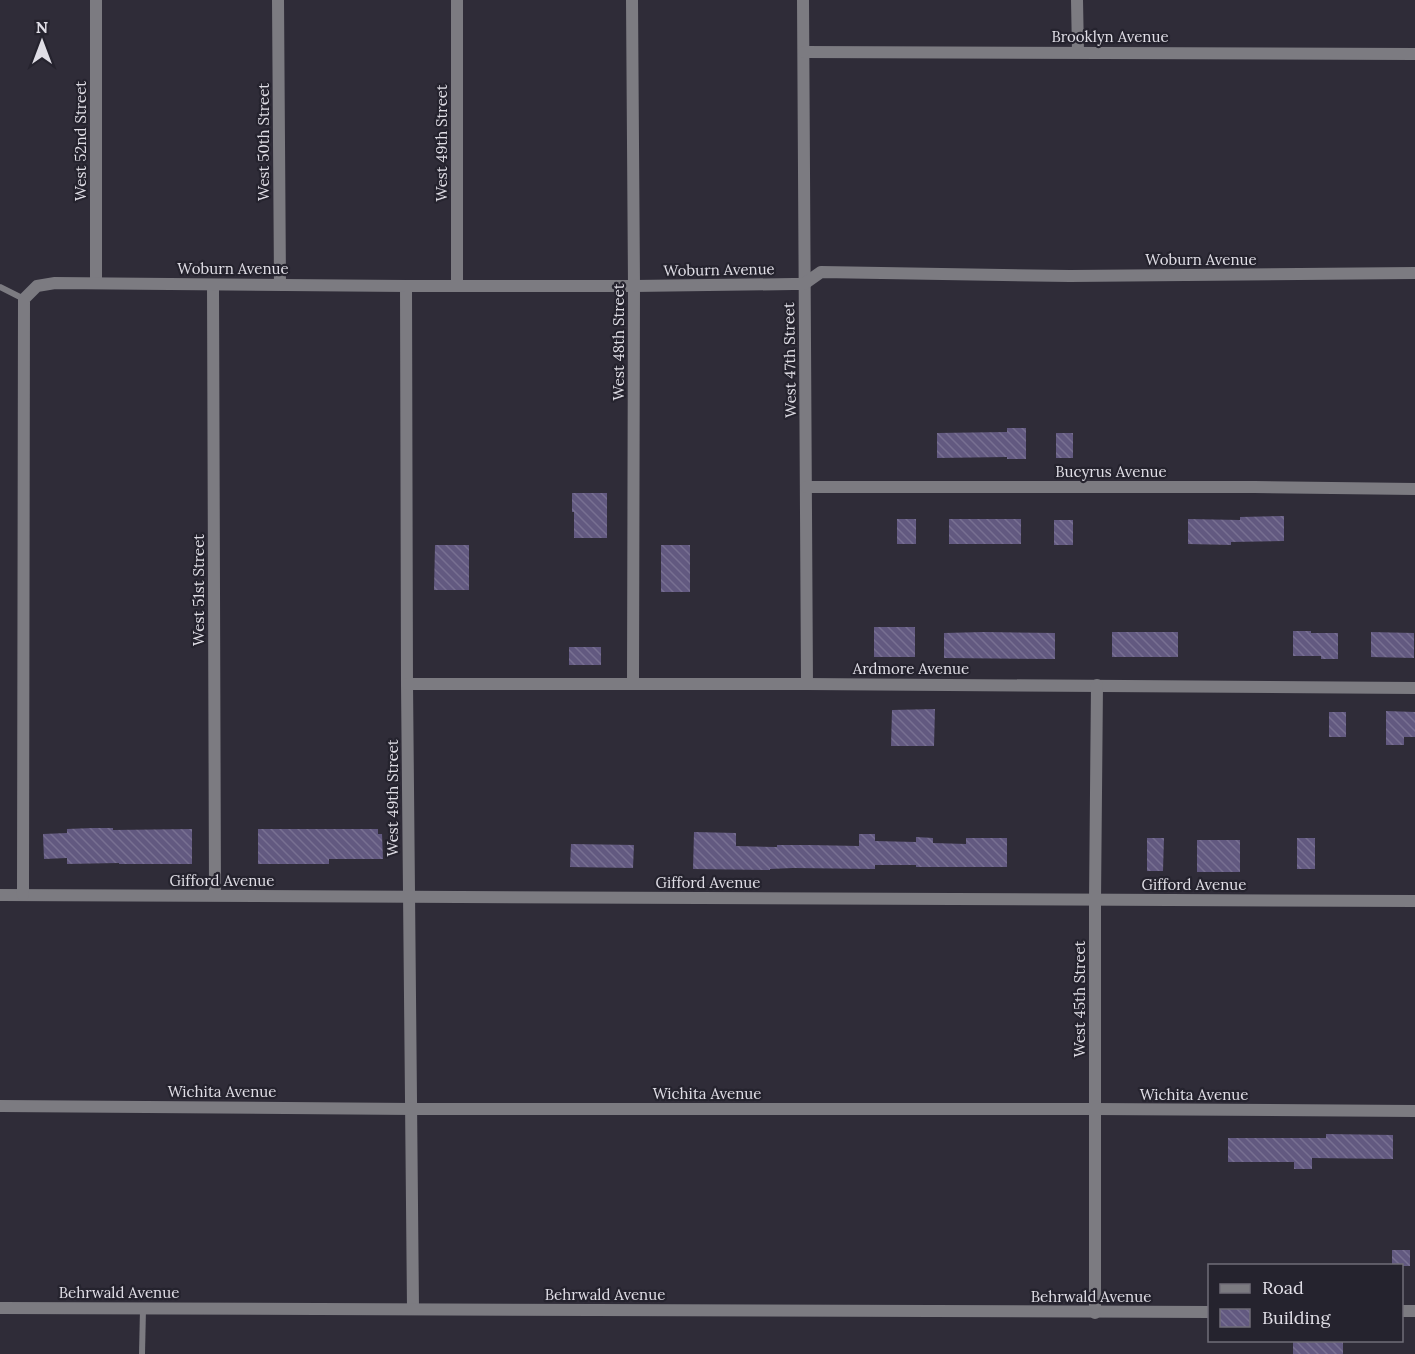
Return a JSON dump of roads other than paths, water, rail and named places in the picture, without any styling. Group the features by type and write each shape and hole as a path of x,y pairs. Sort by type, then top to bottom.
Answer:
{"street":[{"name":"West 52nd Street","path":"96,0 96,283"},
{"name":"West 50th Street","path":"278,0 280,284"},
{"name":"West 49th Street","path":"457,0 457,286"},
{"name":"West 48th Street","path":"632,0 633,684"},
{"name":"West 47th Street","path":"803,0 807,684"},
{"path":"1077,0 1078,52"},
{"name":"Brooklyn Avenue","path":"804,52 1415,54"},
{"name":"Woburn Avenue","path":"24,299 37,286 56,283 634,286 804,284 821,272 1070,276 1415,273"},
{"name":"West 51st Street","path":"213,285 215,895"},
{"name":"West 49th Street","path":"406,286 413,1308"},
{"path":"23,895 24,299"},
{"name":"Bucyrus Avenue","path":"806,487 1415,489"},
{"name":"Ardmore Avenue","path":"407,684 1415,688"},
{"name":"West 45th Street","path":"1095,1313 1097,685"},
{"name":"Gifford Avenue","path":"0,895 1415,901"},
{"name":"Wichita Avenue","path":"0,1106 1415,1111"},
{"name":"Behrwald Avenue","path":"0,1308 1208,1312"}],"lane":[{"path":"0,287 24,299"},
{"path":"142,1354 143,1308"}]}
